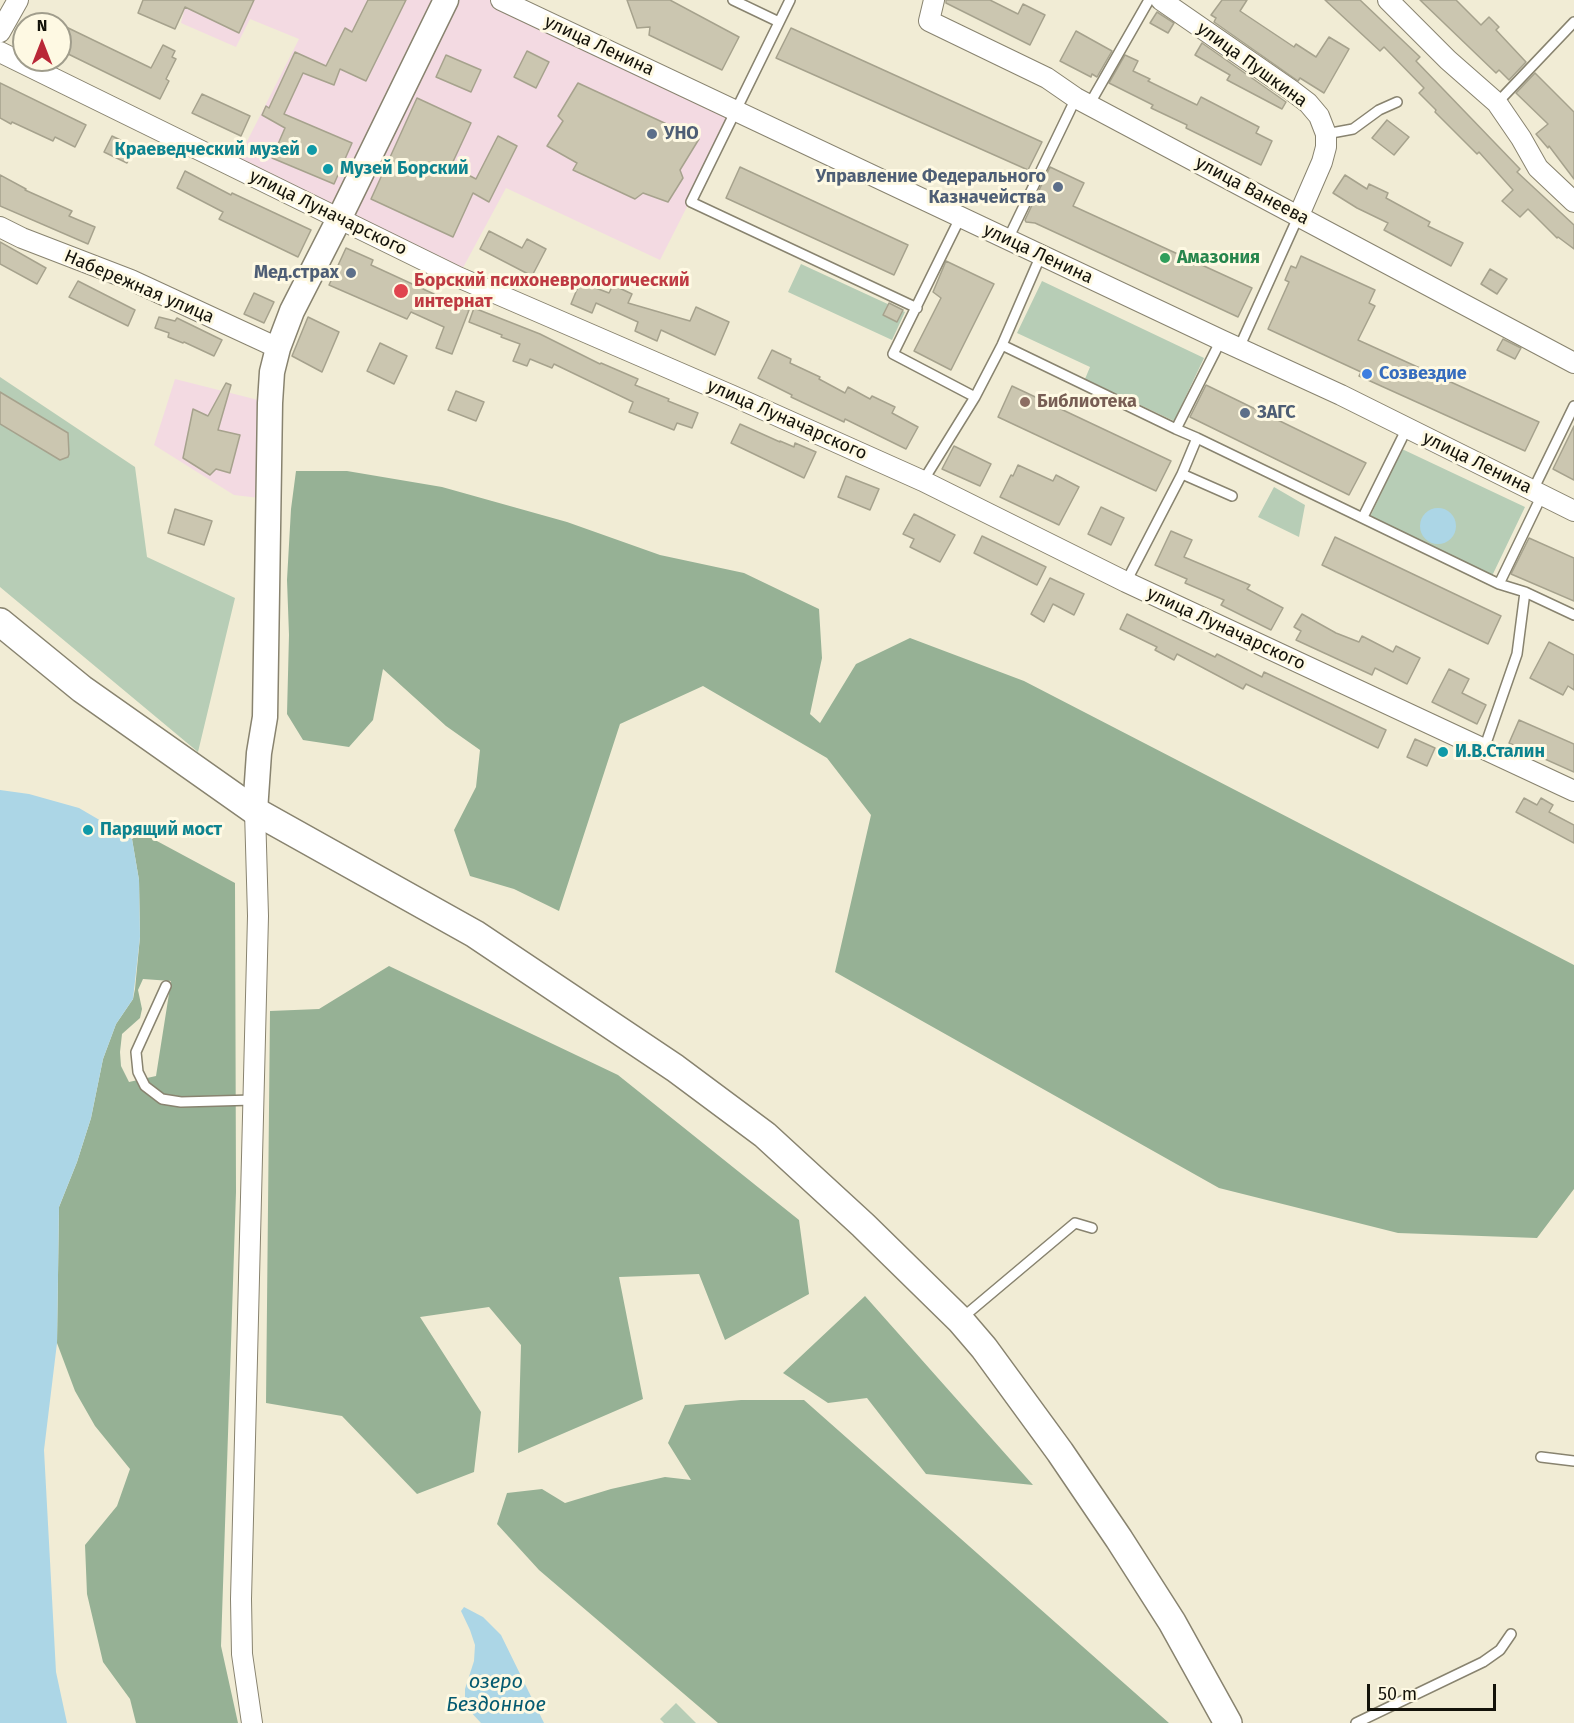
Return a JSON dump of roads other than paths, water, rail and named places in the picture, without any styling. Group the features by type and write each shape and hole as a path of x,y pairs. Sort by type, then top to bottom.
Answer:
{"main road":[{"path":"0,622 82,689 255,811 475,934 675,1068 765,1135 863,1224 960,1320 984,1348 1119,1539 1172,1622 1228,1723"}],"street":[{"path":"0,32 18,0"},
{"path":"252,1723 242,1654 241,1599 258,916 255,811 265,717 270,402 273,372 278,348 292,311 446,0"},
{"name":"улица Ленина","path":"501,0 960,218 1341,395 1574,511"},
{"name":"улица Ванеева","path":"934,0 929,21 1047,78 1083,102 1574,363"},
{"name":"улица Пушкина","path":"1161,0 1308,103 1319,116 1326,134"},
{"path":"1388,0 1448,60 1497,103 1538,168 1574,201"},
{"name":"улица Луначарского","path":"0,52 458,277 923,481 1126,582 1574,791"},
{"path":"1299,215 1323,162 1326,134"},
{"name":"Набережная улица","path":"0,227 21,238 131,280 278,348"}],"lane":[{"path":"733,0 779,22"},
{"path":"790,0 691,202 917,308"},
{"path":"1008,239 1083,102 1149,0"},
{"path":"1497,103 1574,22"},
{"path":"1326,134 1353,129 1379,110 1397,102"},
{"path":"1239,348 1299,215"},
{"path":"960,218 893,354 975,397"},
{"path":"923,481 975,397 1002,345 1041,255"},
{"path":"1176,429 1221,340"},
{"path":"1002,345 1499,584 1525,592 1574,615"},
{"path":"1499,584 1574,406"},
{"path":"1363,518 1407,428"},
{"path":"1126,582 1167,506 1197,438"},
{"path":"1182,474 1232,496"},
{"path":"1484,749 1517,654 1525,592"},
{"path":"166,986 136,1052 138,1072 145,1086 162,1099 181,1102 253,1100"},
{"path":"960,1320 1076,1222 1092,1228"},
{"path":"1541,1457 1574,1461"},
{"path":"1356,1723 1483,1662 1500,1650 1511,1634"}],"water":[{"path":"1438,508 1450,514 1456,526 1450,538 1438,544 1426,538 1420,526 1426,514"},
{"path":"0,790 29,794 79,808 132,839 139,880 140,937 133,999 116,1024 103,1059 91,1118 59,1207 57,1343 44,1450 56,1672 67,1723 0,1723"},
{"name":"озеро Бездонное","path":"464,1607 483,1617 501,1635 544,1723 481,1723 468,1709 465,1689 474,1661 475,1645 461,1611"}],"place":[{"name":"УНО","path":"652,134"},
{"name":"Краеведческий музей","path":"312,150"},
{"name":"Музей Борский","path":"328,169"},
{"name":"Управление Федерального Казначейства","path":"1058,187"},
{"name":"Амазония","path":"1165,258"},
{"name":"Мед.страх","path":"351,273"},
{"name":"Борский психоневрологический интернат","path":"401,291"},
{"name":"Созвездие","path":"1367,374"},
{"name":"Библиотека","path":"1025,402"},
{"name":"ЗАГС","path":"1245,413"},
{"name":"И.В.Сталин","path":"1443,752"},
{"name":"Парящий мост","path":"88,830"}]}
